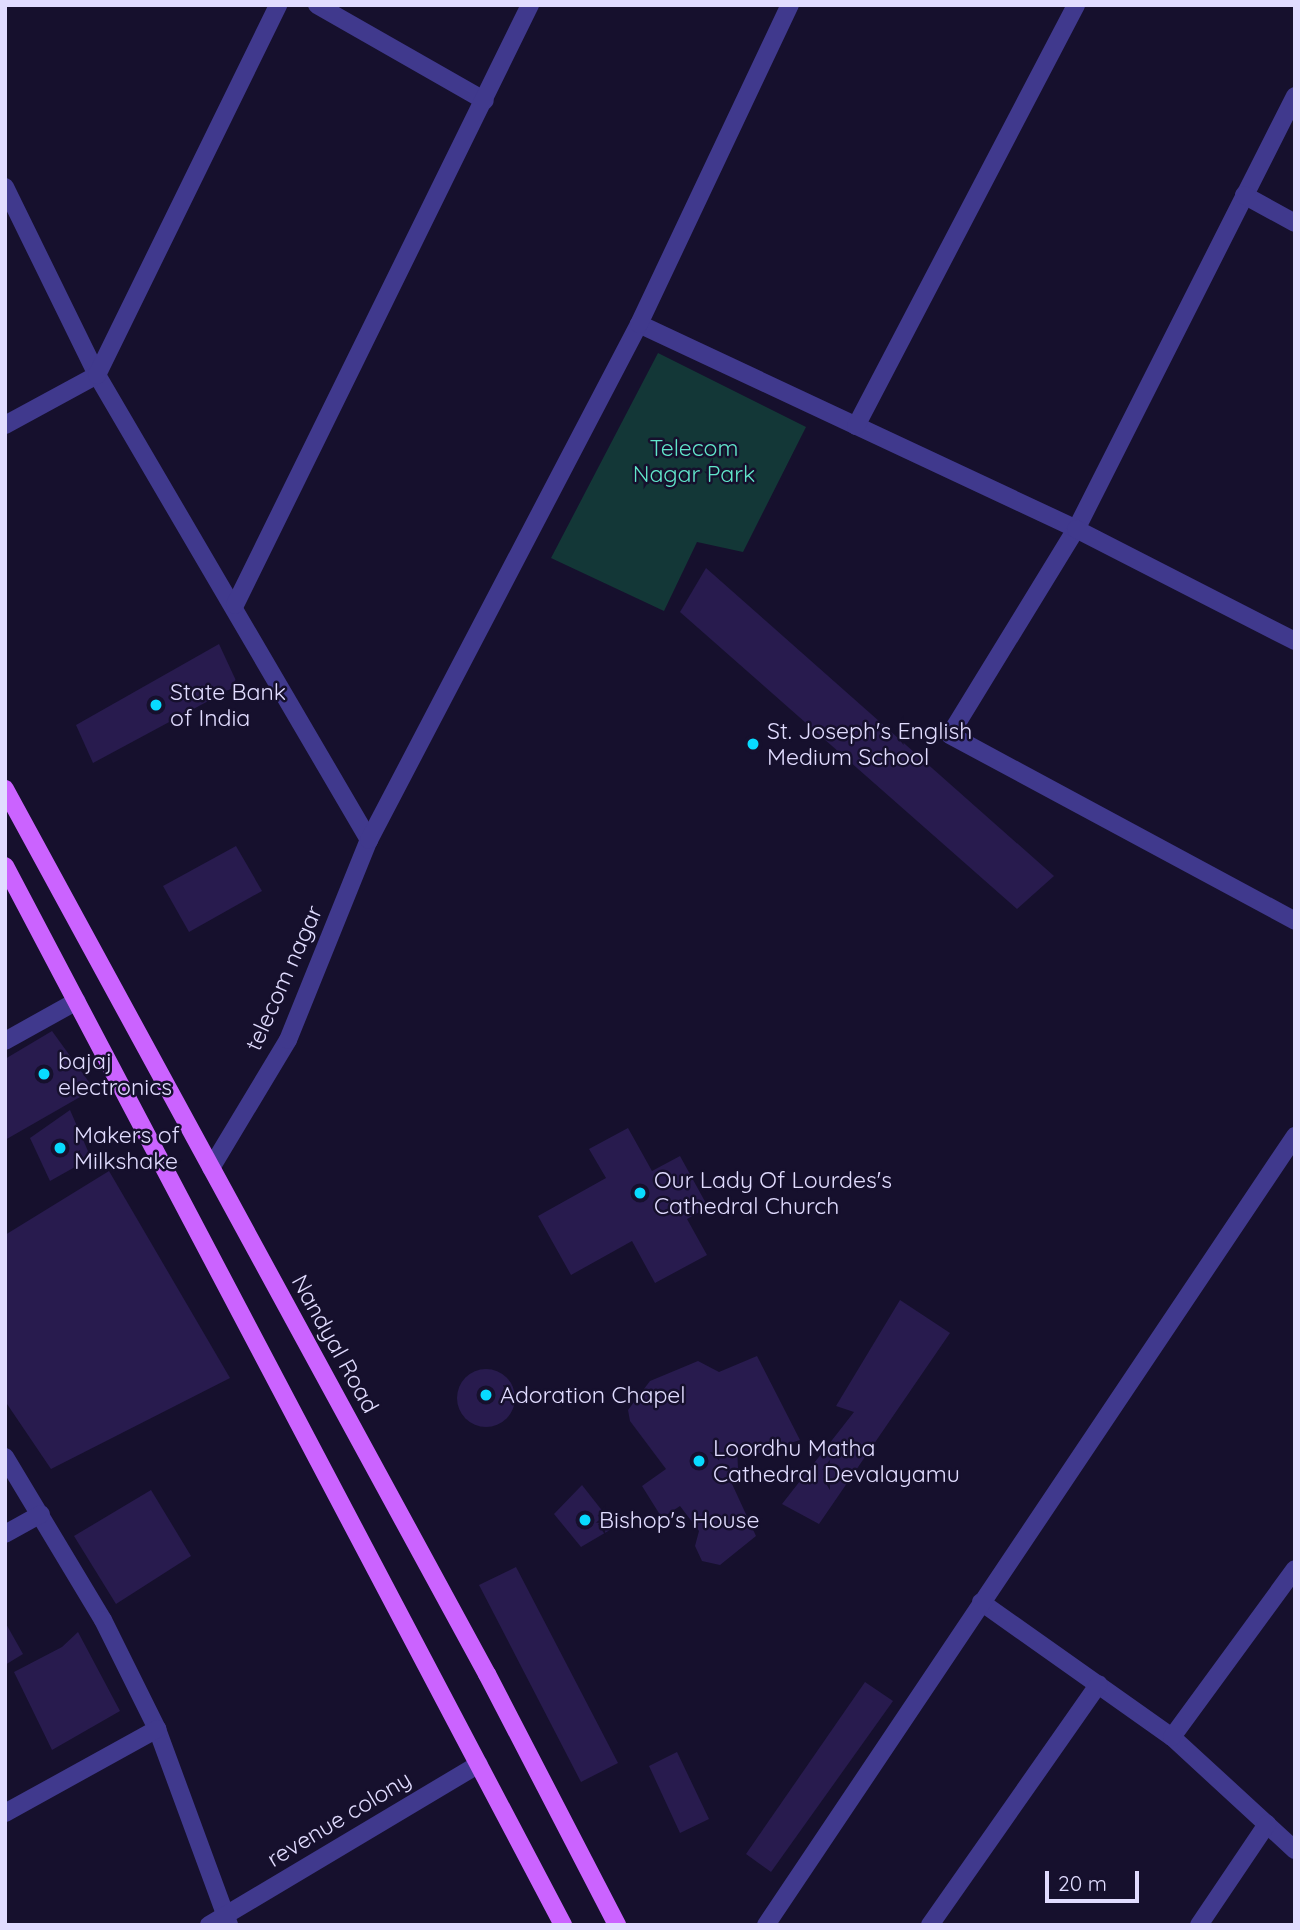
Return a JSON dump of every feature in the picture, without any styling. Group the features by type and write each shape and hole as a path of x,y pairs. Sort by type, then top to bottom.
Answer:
{"main road":[{"name":"Nandyal Road","path":"5,789 487,1674 617,1925"},
{"path":"5,866 563,1925"}],"street":[{"path":"5,425 97,374 278,5"},
{"path":"317,5 485,101"},
{"path":"234,605 485,101 530,5"},
{"name":"telecom nagar","path":"212,1168 288,1040 369,840 639,324 790,5"},
{"path":"856,426 1076,5"},
{"path":"1295,96 1076,529 950,735 1295,921"},
{"path":"5,187 97,374 369,840"},
{"path":"1244,195 1295,223"},
{"path":"639,324 1076,529 1295,641"},
{"path":"5,1041 77,1001"},
{"path":"766,1925 1295,1136"},
{"path":"5,1457 103,1620 157,1729 220,1922"},
{"path":"5,1534 41,1514"},
{"path":"1172,1737 1295,1569"},
{"path":"981,1602 1172,1737 1295,1850"},
{"path":"930,1925 1099,1684"},
{"path":"5,1813 157,1729"},
{"name":"revenue colony","path":"220,1922 479,1764"},
{"path":"1199,1925 1267,1824"}],"green space":[{"name":"Telecom Nagar Park","path":"658,353 806,427 743,552 697,542 664,611 551,558"}],"building":[{"path":"706,568 1054,876 1017,909 680,612"},
{"name":"State Bank of India","path":"219,644 238,685 93,763 76,725"},
{"path":"236,846 262,891 189,932 163,886"},
{"name":"bajaj electronics","path":"52,1031 94,1089 5,1140 5,1059"},
{"name":"Makers of Milkshake","path":"70,1110 91,1158 50,1181 30,1138"},
{"name":"Our Lady Of Lourdes's Cathedral Church","path":"628,1128 652,1171 680,1156 708,1207 687,1219 707,1255 655,1283 632,1241 571,1275 538,1216 606,1178 589,1149"},
{"path":"109,1171 230,1378 51,1469 5,1401 5,1235"},
{"path":"900,1300 950,1333 819,1524 782,1504 854,1412 836,1406"},
{"name":"Loordhu Matha Cathedral Devalayamu","path":"757,1356 800,1440 756,1454 737,1448 738,1468 727,1473 756,1536 720,1565 702,1561 695,1546 699,1531 680,1506 662,1518 642,1486 666,1469 630,1421 628,1410 650,1381 698,1361 719,1372"},
{"name":"Adoration Chapel","path":"480,1369 492,1369 507,1377 515,1392 515,1404 507,1419 492,1427 480,1427 465,1419 457,1404 457,1392 465,1377"},
{"name":"Bishop's House","path":"582,1485 615,1527 581,1547 554,1514"},
{"path":"151,1490 191,1556 116,1604 74,1536"},
{"path":"516,1567 618,1763 581,1782 479,1585"},
{"path":"5,1622 23,1654 5,1665"},
{"path":"78,1632 120,1711 52,1750 14,1672 62,1647"},
{"path":"865,1682 893,1701 771,1872 746,1854"},
{"path":"677,1752 709,1819 680,1833 649,1766"}],"place":[{"name":"State Bank of India","path":"156,705"},
{"name":"St. Joseph's English Medium School","path":"753,744"},
{"name":"bajaj electronics","path":"44,1074"},
{"name":"Makers of Milkshake","path":"60,1148"},
{"name":"Our Lady Of Lourdes's Cathedral Church","path":"640,1193"},
{"name":"Adoration Chapel","path":"486,1395"},
{"name":"Loordhu Matha Cathedral Devalayamu","path":"699,1461"},
{"name":"Bishop's House","path":"585,1520"}]}
